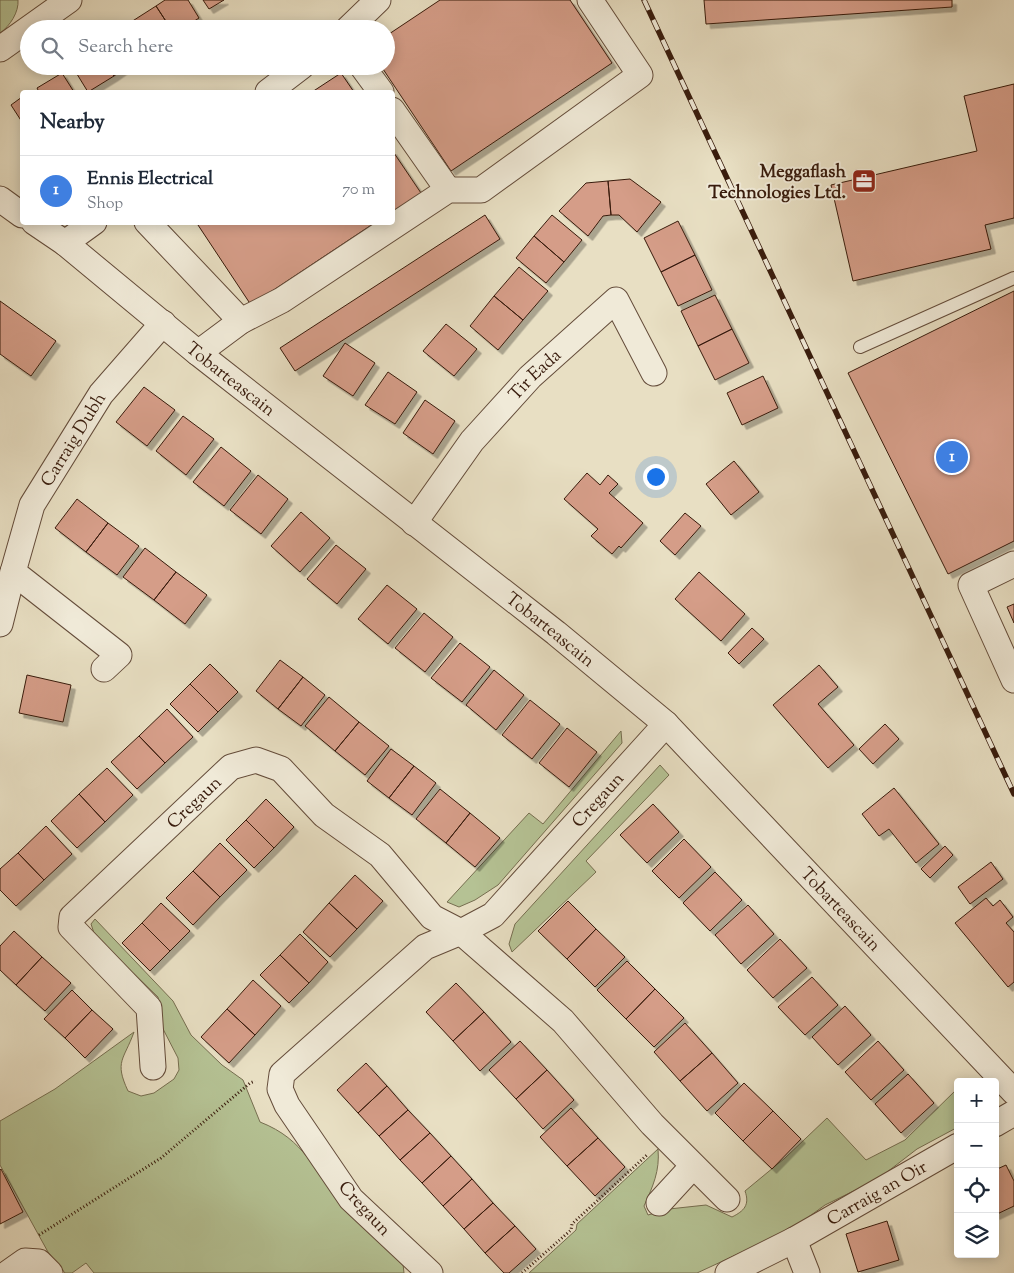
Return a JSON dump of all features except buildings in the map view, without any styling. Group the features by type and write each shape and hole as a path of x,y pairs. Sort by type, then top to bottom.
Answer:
{"street":[{"path":"41,20 69,0"},
{"path":"357,20 378,0"},
{"path":"198,353 241,321 282,300 448,190 481,190 640,75 590,0"},
{"path":"0,49 20,35"},
{"path":"271,90 290,75"},
{"path":"368,75 379,90"},
{"path":"395,114 448,190"},
{"path":"0,199 20,213"},
{"name":"Tobarteascain","path":"38,225 65,243 198,353 556,633 666,724 1014,1092"},
{"path":"65,243 90,225"},
{"path":"150,225 241,321"},
{"name":"Tir Eada","path":"414,522 478,434 530,377 616,300 654,373"},
{"name":"Carraig Dubh","path":"0,624 32,505 101,394 163,323"},
{"path":"1014,564 971,585 1014,680"},
{"path":"13,572 120,655 104,669"},
{"name":"Cregaun","path":"430,1273 351,1198 286,1105 280,1089 282,1074 425,947 493,916 666,724"},
{"name":"Cregaun","path":"153,1068 149,1008 71,927 72,917 231,767 256,760 281,769 324,815 380,855 432,917 461,932 563,1021 652,1124 726,1199"},
{"path":"997,1123 1014,1113"},
{"name":"Carraig an Oir","path":"728,1273 794,1240 954,1148"},
{"path":"659,1203 693,1166"},
{"path":"794,1240 807,1273"},
{"path":"16,1267 39,1262 50,1273"}],"lane":[{"path":"860,348 1014,278"}],"path":[{"path":"16,1267 37,1236 161,1158 250,1083 282,1074"},
{"path":"522,1273 571,1230 572,1224 653,1149 652,1124"}],"green space":[{"path":"0,0 18,0 18,5 13,18 0,33"},
{"path":"621,731 622,743 498,885 475,900 459,907 447,902 529,813 543,824"},
{"path":"660,765 669,775 586,861 596,872 512,952 509,944 515,924"},
{"path":"95,919 173,1001 191,1035 222,1065 243,1080 260,1122 276,1129 298,1147 350,1212 403,1264 404,1273 94,1273 86,1263 72,1273 65,1273 48,1252 0,1165 0,1121 55,1089 134,1032 121,1067 128,1091 141,1096 154,1093 174,1079 179,1070 178,1058 162,1027 158,997 95,936 91,924"},
{"path":"954,1092 954,1129 917,1149 878,1179 825,1205 792,1229 697,1273 529,1273 576,1230 577,1224 658,1149 657,1171 644,1206 648,1215 669,1209 706,1205 732,1217 745,1207 747,1200 745,1191 785,1158 827,1118 866,1160 905,1140"}],"railway":[{"path":"644,0 1014,794"}],"place":[{"name":"Meggaflash Technologies Ltd.","path":"864,181"},
{"name":"Ennis Electrical","path":"952,457"}]}
